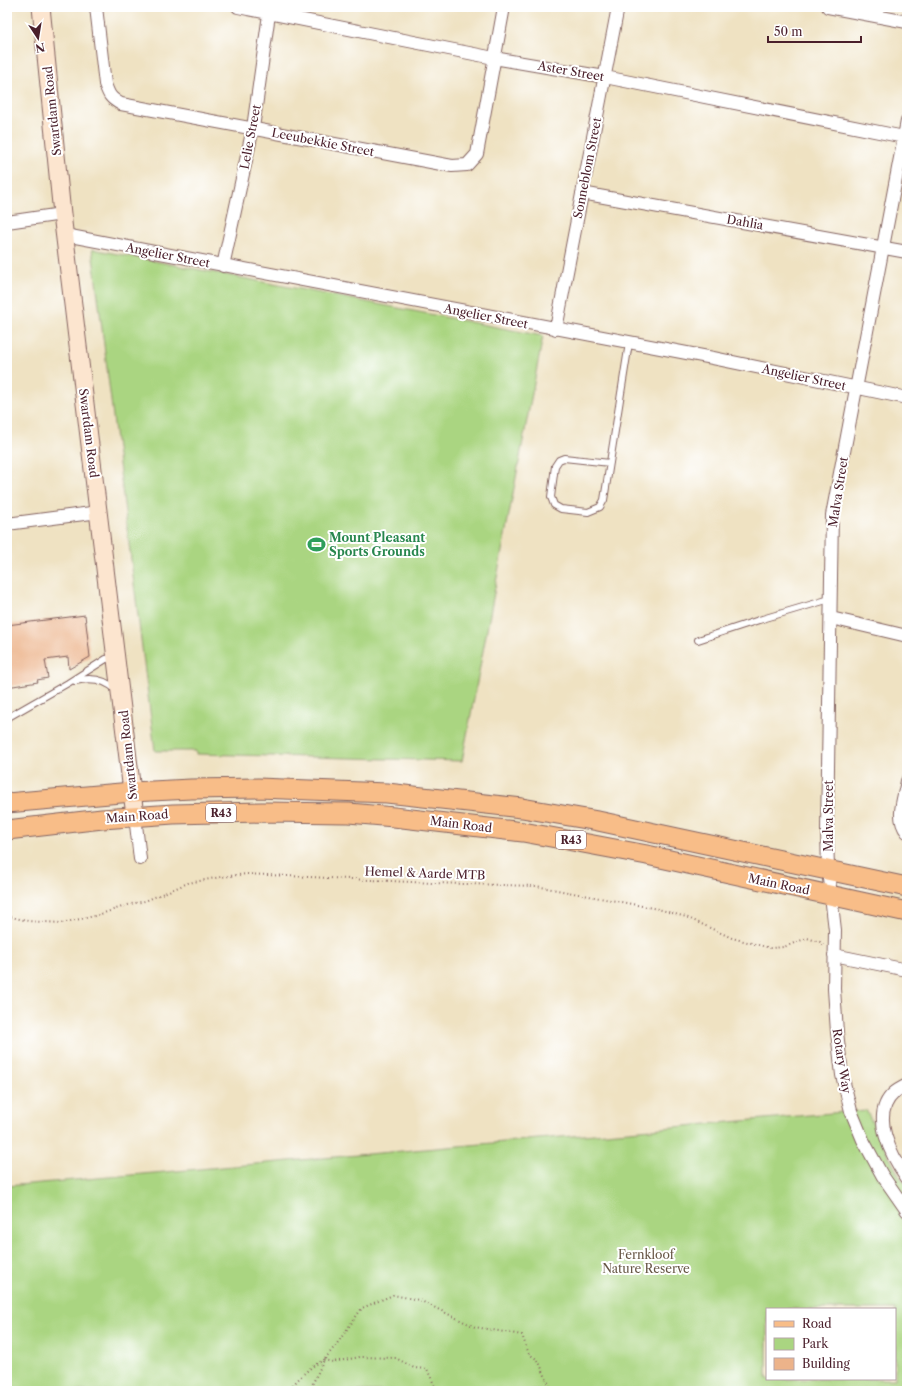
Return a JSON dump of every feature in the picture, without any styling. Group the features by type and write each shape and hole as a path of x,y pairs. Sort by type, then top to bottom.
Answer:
{"main road":[{"name":"Main Road","path":"7,803 132,792 258,788 387,793 522,808 598,821 907,887"},
{"name":"Main Road","path":"7,830 135,816 262,812 348,813 523,832 647,855 907,912"}],"street":[{"name":"Swartdam Road","path":"41,7 62,214 122,699 140,858"},
{"name":"Leeubekkie Street","path":"96,7 105,84 112,98 121,104 452,166 467,165 477,154 504,7"},
{"name":"Aster Street","path":"238,7 270,10 494,58 605,77 904,138"},
{"name":"Sonneblom Street","path":"556,329 618,7"},
{"path":"828,7 907,22"},
{"name":"Lelie Street","path":"223,266 253,128 270,10"},
{"name":"Malva Street","path":"831,896 828,870 827,831 832,515 907,121"},
{"name":"Dahlia","path":"582,193 907,252"},
{"path":"7,222 62,214"},
{"name":"Angelier Street","path":"65,236 713,358 907,398"},
{"path":"7,524 99,512"},
{"path":"831,618 907,636"},
{"path":"907,782 900,814 902,824 907,832"},
{"name":"Rotary Way","path":"831,896 835,930 834,989 842,1075 851,1111 863,1140 882,1175 907,1211"},
{"path":"834,955 907,970"},
{"path":"907,1085 894,1093 886,1103 883,1114 883,1126 888,1144 907,1178"}],"lane":[{"path":"610,463 564,458 560,460 555,466 554,473 551,497 554,505 561,509 588,512 600,507 604,500 610,463 629,343"},
{"path":"698,640 830,599"},
{"path":"7,718 106,659 117,658"},
{"path":"68,683 87,679 102,680 113,687 122,699"}],"path":[{"name":"Hemel & Aarde MTB","path":"7,916 28,921 61,923 95,916 130,904 145,901 188,884 221,876 247,874 417,883 515,885 536,886 658,909 686,917 732,938 770,948 784,947 807,938 820,942 834,955"},
{"path":"309,1391 324,1360 362,1308 393,1295 419,1300 475,1327 522,1335 529,1354 538,1360 552,1391"},
{"path":"287,1391 305,1371 315,1364 324,1360 333,1362 360,1357 396,1358 414,1368 427,1369 436,1391"}],"green space":[{"name":"Mount Pleasant Sports Grounds","path":"92,249 543,336 462,761 196,754 196,751 155,751"},
{"name":"Fernkloof Nature Reserve","path":"866,1110 899,1176 907,1184 907,1391 7,1391 7,1186"}],"building":[{"path":"85,615 90,657 69,669 68,657 45,660 48,678 37,680 38,682 7,687 7,625"}],"place":[{"name":"Mount Pleasant Sports Grounds","path":"316,544"}]}
